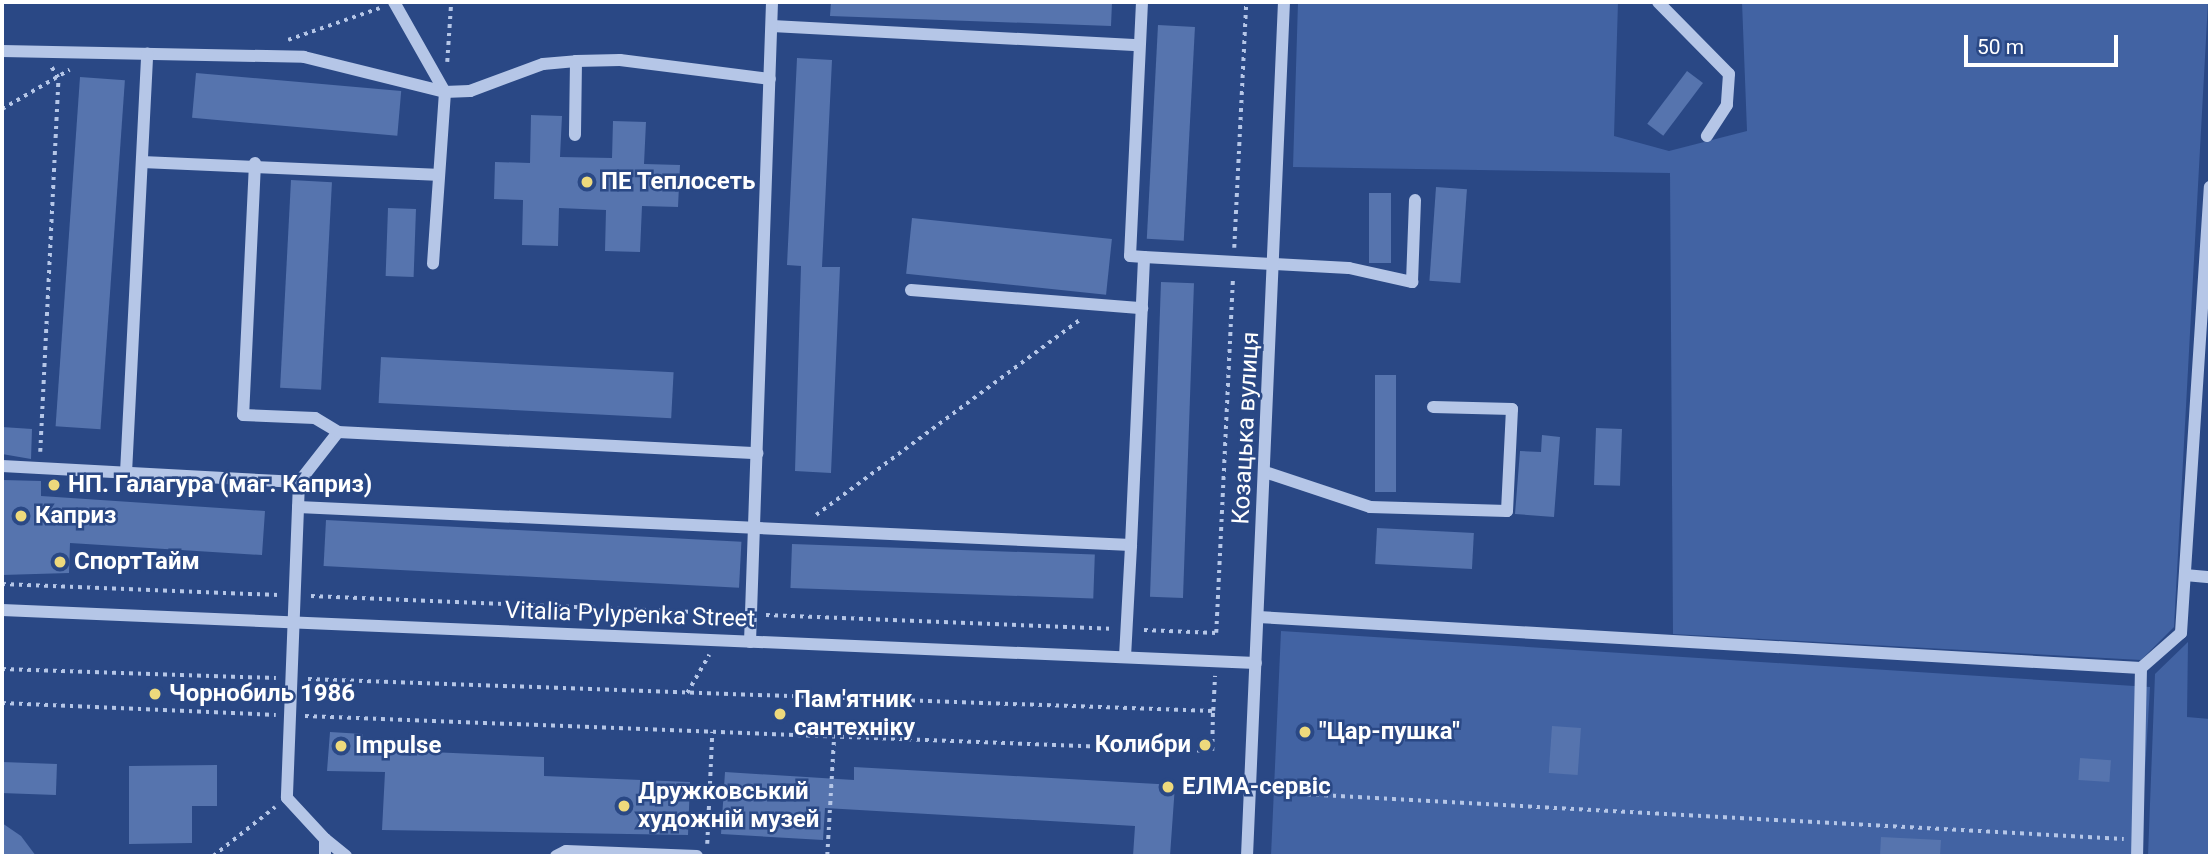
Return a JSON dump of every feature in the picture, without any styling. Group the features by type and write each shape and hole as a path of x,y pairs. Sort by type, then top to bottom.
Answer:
{"street":[{"path":"394,2 445,92 436,175 433,264"},
{"path":"750,642 772,2"},
{"path":"1142,2 1130,256 1349,268 1412,282 1415,200"},
{"name":"Козацька вулиця","path":"1247,856 1275,262 1284,2"},
{"path":"1658,2 1729,74 1727,106 1707,136"},
{"path":"772,26 1139,46"},
{"path":"2,51 304,57 445,92 576,61 632,61 770,79"},
{"path":"126,473 147,54"},
{"path":"575,135 576,61"},
{"path":"142,162 255,163 436,175"},
{"path":"255,163 243,415 315,418 338,432 757,453"},
{"path":"1258,617 2141,668 2182,633 2210,187"},
{"path":"1125,657 1144,257"},
{"path":"911,290 1142,308"},
{"path":"1265,472 1370,507 1507,510 1512,409 1433,407"},
{"path":"338,432 299,482 287,798 325,839 346,856"},
{"path":"2,466 299,482"},
{"path":"298,507 1131,545"},
{"path":"2185,575 2210,577"},
{"name":"Vitalia Pylypenka Street","path":"2,610 1256,663"},
{"path":"2137,856 2141,668"},
{"path":"325,839 325,856"},
{"path":"556,856 566,851 697,856"}],"path":[{"path":"445,92 451,2"},
{"path":"2,704 1212,751 1246,2"},
{"path":"39,468 58,78 41,52"},
{"path":"795,531 1100,304"},
{"path":"687,693 753,579"},
{"path":"2,584 1216,633"},
{"path":"2,669 1213,711"},
{"path":"706,856 712,732"},
{"path":"827,856 834,737"},
{"path":"1210,792 2137,840"},
{"path":"214,856 287,798"}],"shaded area":[{"path":"1298,2 1618,2 1614,136 1669,151 1747,131 1742,2 2208,2 2174,627 2141,660 1673,634 1670,173 1293,167"},
{"path":"1281,631 2150,687 2140,856 1271,856"},
{"path":"2188,642 2187,717 2210,719 2210,856 2148,856 2155,674"}],"building":[{"path":"831,2 1112,2 1111,26 830,16"},
{"path":"1158,25 1195,27 1184,241 1147,239"},
{"path":"797,58 832,60 822,267 840,267 831,473 795,471 801,266 787,265"},
{"path":"1687,71 1703,83 1663,136 1647,124"},
{"path":"196,73 401,91 397,136 192,118"},
{"path":"80,77 125,80 100,429 56,426"},
{"name":"ПЕ Теплосеть","path":"531,115 562,116 560,157 612,158 613,121 646,122 644,164 680,165 678,207 642,206 640,252 605,251 606,210 559,208 558,246 522,245 523,200 494,199 495,162 530,163"},
{"path":"291,180 332,182 321,390 280,388"},
{"path":"1436,187 1467,189 1460,283 1429,281"},
{"path":"1369,193 1391,193 1391,263 1369,263"},
{"path":"388,208 416,209 414,277 386,276"},
{"path":"912,218 1112,239 1106,295 906,274"},
{"path":"1161,282 1194,283 1183,598 1150,597"},
{"path":"381,357 674,372 671,418 379,403"},
{"path":"1375,375 1396,375 1396,492 1375,492"},
{"path":"2,427 32,429 31,459 2,454"},
{"path":"1596,428 1622,429 1620,486 1594,485"},
{"path":"1542,435 1560,437 1554,517 1515,514 1520,451 1541,452"},
{"path":"2,480 41,481 41,496 265,511 262,555 70,543 69,573 2,575"},
{"path":"326,520 741,542 739,588 324,566"},
{"path":"1377,528 1474,533 1472,569 1375,564"},
{"path":"792,544 1095,555 1093,599 790,588"},
{"path":"1552,726 1581,728 1578,775 1549,773"},
{"path":"330,732 363,734 362,749 544,757 544,776 690,782 688,835 382,830 385,772 327,771"},
{"path":"2080,758 2111,760 2109,782 2078,780"},
{"path":"2,762 57,764 56,795 2,793"},
{"path":"217,765 217,806 192,806 192,843 129,844 129,766"},
{"path":"854,767 1175,785 1170,856 1133,856 1135,826 825,808 823,840 721,834 725,772 854,780"},
{"path":"2,823 21,836 36,856 2,856"},
{"path":"1881,837 1941,840 1940,856 1880,856"}],"place":[{"name":"ПЕ Теплосеть","path":"587,182"},
{"name":"НП. Галагура (маг. Каприз)","path":"54,485"},
{"name":"Каприз","path":"21,516"},
{"name":"СпортТайм","path":"60,562"},
{"name":"Чорнобиль 1986","path":"155,694"},
{"name":"Пам'ятник сантехніку","path":"780,714"},
{"name":"\"Цар-пушка\"","path":"1305,732"},
{"name":"Колибри","path":"1205,745"},
{"name":"Impulse","path":"341,746"},
{"name":"ЕЛМА-сервіс","path":"1168,787"},
{"name":"Дружковський художній музей","path":"624,806"}]}
